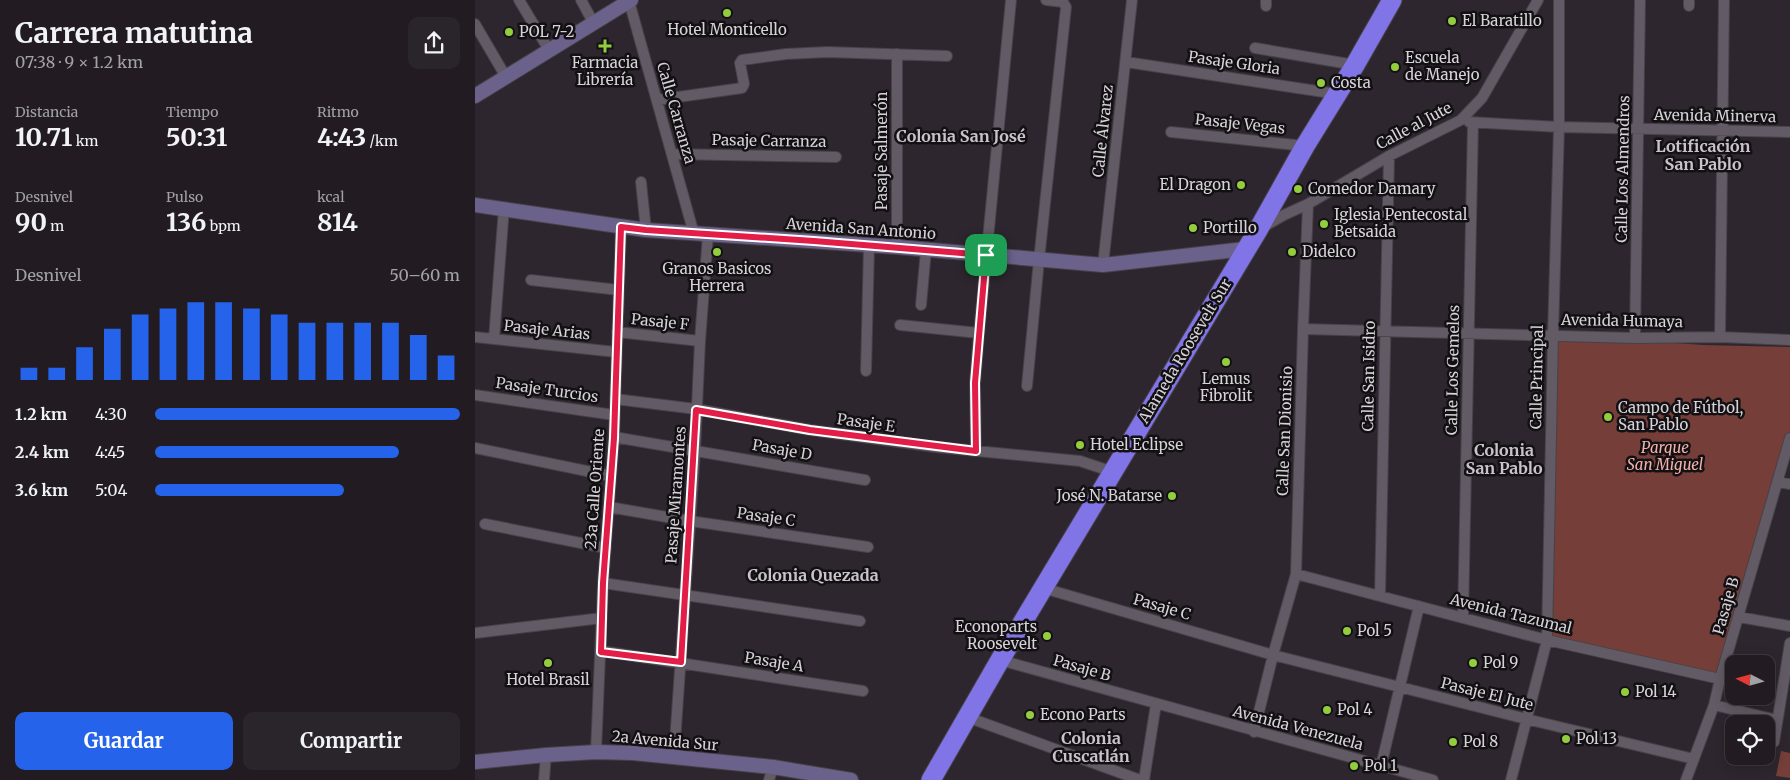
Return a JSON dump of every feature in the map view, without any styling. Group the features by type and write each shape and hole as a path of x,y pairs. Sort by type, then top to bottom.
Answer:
{"highway":[{"name":"Alameda Roosevelt Sur","path":"931,780 1000,660 1258,230 1305,146 1392,0"}],"street":[{"path":"519,0 549,50"},
{"path":"581,0 593,22"},
{"path":"475,96 629,0"},
{"name":"Calle Carranza","path":"629,0 672,154 701,234"},
{"path":"976,451 975,383 1011,0"},
{"path":"1027,386 1066,7 1056,1 1046,0"},
{"name":"Calle Álvarez","path":"1103,265 1133,0"},
{"name":"Calle al Jute","path":"1258,230 1308,204 1389,156 1461,120 1482,98 1538,0"},
{"name":"Calle Principal","path":"1511,780 1547,640 1559,127 1559,0"},
{"name":"Calle Los Almendros","path":"1635,338 1641,0"},
{"path":"1720,337 1724,0"},
{"path":"475,24 506,77"},
{"path":"1255,48 1355,65"},
{"path":"657,100 742,88 744,84 740,63 742,60 808,53 947,56"},
{"name":"Pasaje Salmerón","path":"897,54 897,247"},
{"name":"Pasaje Gloria","path":"1126,62 1337,94"},
{"name":"Avenida Minerva","path":"1461,120 1473,123 1559,127 1790,132"},
{"name":"Calle Los Gemelos","path":"1463,618 1473,123"},
{"name":"Pasaje Vegas","path":"1171,132 1305,146"},
{"name":"Pasaje Carranza","path":"672,154 836,157"},
{"name":"Calle San Isidro","path":"1380,596 1389,156"},
{"path":"641,182 646,230"},
{"name":"Calle San Dionisio","path":"1254,732 1296,574 1308,204"},
{"name":"Avenida San Antonio","path":"475,205 646,230 897,247 1103,265 1245,249"},
{"path":"494,339 503,208"},
{"name":"23a Calle Oriente","path":"596,752 603,583 614,438 621,227"},
{"name":"Pasaje Miramontes","path":"674,757 695,450 700,341 701,234"},
{"path":"866,370 869,246"},
{"path":"921,305 926,250"},
{"path":"531,280 619,290"},
{"path":"900,325 979,332"},
{"name":"Avenida Humaya","path":"1303,329 1635,338 1720,337 1790,340"},
{"name":"Pasaje F","path":"617,332 700,341"},
{"name":"Pasaje Arias","path":"475,337 616,352"},
{"name":"Pasaje Turcios","path":"475,395 615,415"},
{"name":"Pasaje E","path":"615,399 696,410 810,430 976,451 1080,461 1113,472"},
{"name":"Pasaje D","path":"614,438 695,450 865,480"},
{"name":"Pasaje B","path":"1686,780 1714,705 1790,438"},
{"path":"475,448 611,476"},
{"path":"1778,482 1790,484"},
{"name":"Pasaje C","path":"609,507 868,547"},
{"path":"485,524 606,548"},
{"name":"Avenida Tazumal","path":"1296,574 1547,640 1720,680"},
{"path":"603,583 860,621"},
{"name":"Pasaje C","path":"1043,588 1273,655"},
{"path":"1381,766 1419,606"},
{"path":"475,633 602,618"},
{"path":"1739,618 1790,626"},
{"path":"1775,731 1790,643"},
{"name":"Pasaje A","path":"601,652 681,662 863,691"},
{"name":"Pasaje El Jute","path":"1273,655 1694,760"},
{"name":"Pasaje B","path":"1000,660 1156,704"},
{"path":"967,717 1142,780 1156,704"},
{"name":"Avenida Venezuela","path":"1156,704 1433,780"},
{"path":"1714,705 1777,720"},
{"name":"2a Avenida Sur","path":"475,762 596,752 633,753 674,757 771,774 851,780"},
{"path":"544,780 546,755"}],"green space":[{"name":"Parque San Miguel","path":"1553,335 1704,345 1790,347 1790,436 1727,655 1725,655 1720,679 1547,640"},
{"path":"1781,751 1790,753 1790,778 1776,776"}],"place":[{"name":"Hotel Monticello","path":"727,13"},
{"name":"El Baratillo","path":"1452,21"},
{"name":"POL 7-2","path":"509,32"},
{"name":"Farmacia Librería","path":"605,46"},
{"name":"Escuela de Manejo","path":"1395,67"},
{"name":"Costa","path":"1321,83"},
{"name":"El Dragon","path":"1241,185"},
{"name":"Comedor Damary","path":"1298,189"},
{"name":"Iglesia Pentecostal Betsaida","path":"1324,224"},
{"name":"Portillo","path":"1193,228"},
{"name":"Granos Basicos Herrera","path":"717,252"},
{"name":"Didelco","path":"1292,252"},
{"name":"Lemus Fibrolit","path":"1226,362"},
{"name":"Campo de Fútbol, San Pablo","path":"1608,417"},
{"name":"Hotel Eclipse","path":"1080,445"},
{"name":"José N. Batarse","path":"1172,496"},
{"name":"Pol 5","path":"1347,631"},
{"name":"Econoparts Roosevelt","path":"1047,636"},
{"name":"Hotel Brasil","path":"548,663"},
{"name":"Pol 9","path":"1473,663"},
{"name":"Pol 14","path":"1625,692"},
{"name":"Pol 4","path":"1327,710"},
{"name":"Econo Parts","path":"1030,715"},
{"name":"Pol 13","path":"1566,739"},
{"name":"Pol 8","path":"1453,742"},
{"name":"Pol 1","path":"1354,766"}],"district":[{"name":"Colonia San José","path":"961,136"},
{"name":"Lotificación San Pablo","path":"1703,155"},
{"name":"Colonia San Pablo","path":"1504,459"},
{"name":"Colonia Quezada","path":"813,575"},
{"name":"Colonia Cuscatlán","path":"1091,747"}],"route":[{"path":"621,227 986,255 975,383 976,451 810,430 696,410 681,662 601,652 603,583 614,438 621,227"}]}
